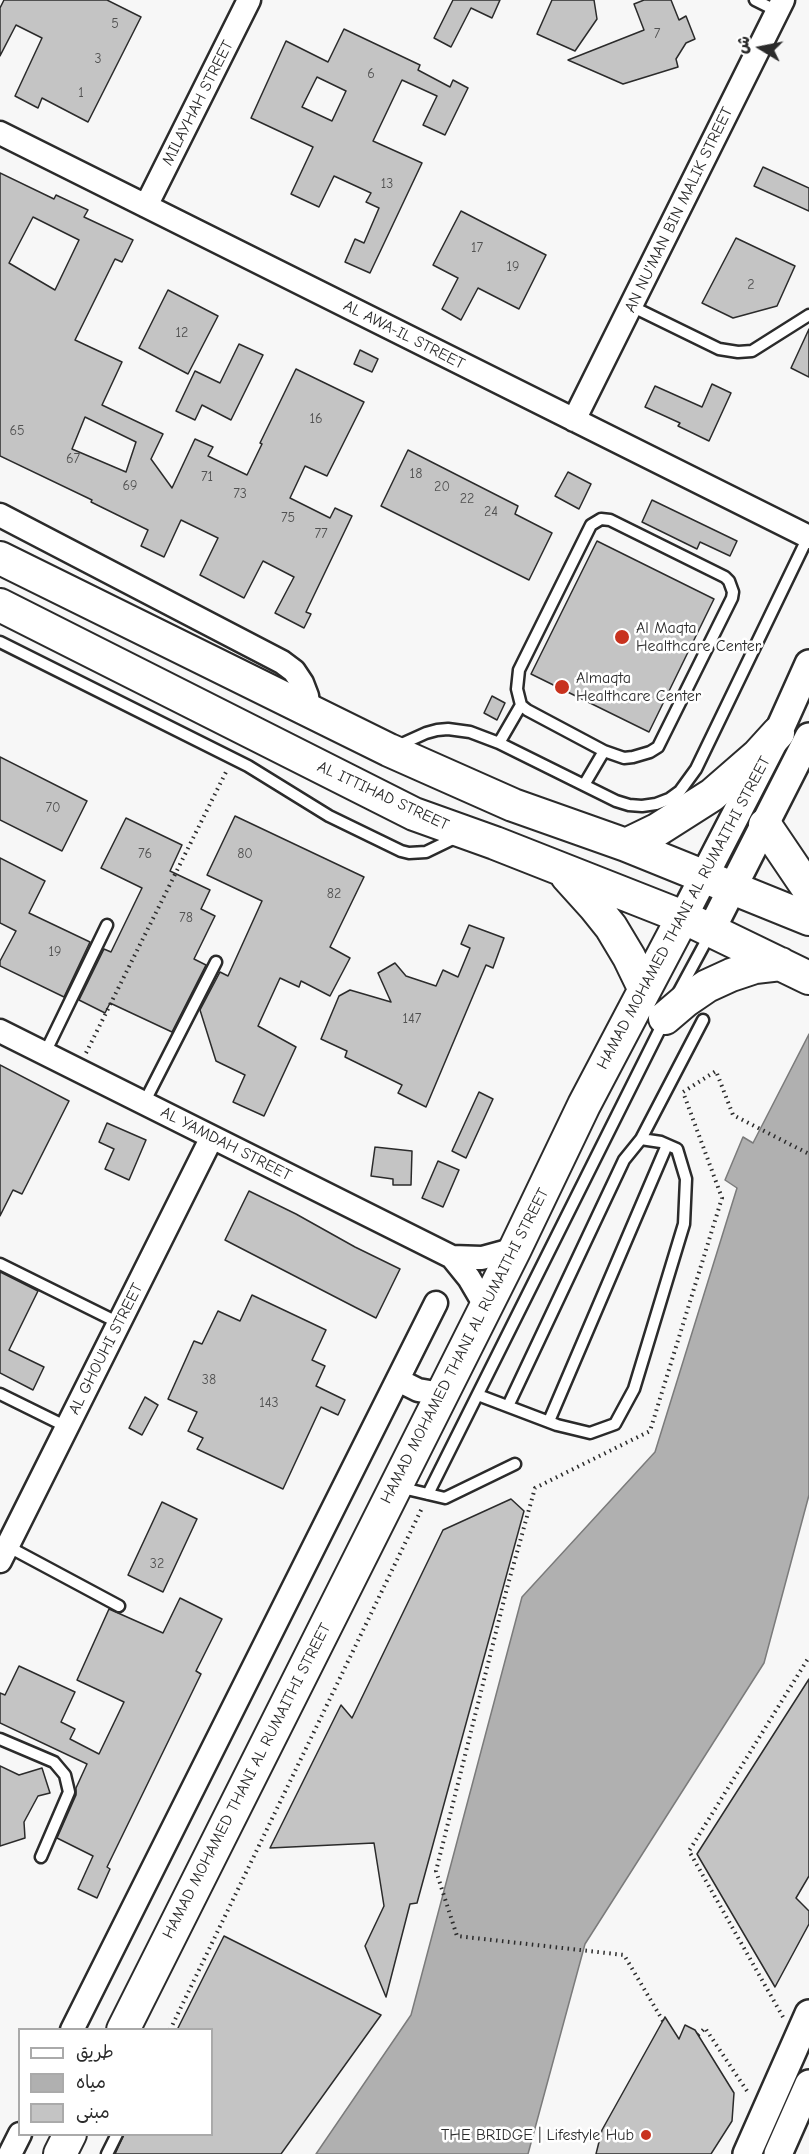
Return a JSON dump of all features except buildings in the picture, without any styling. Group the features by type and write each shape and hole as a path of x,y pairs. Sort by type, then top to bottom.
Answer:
{"main road":[{"path":"0,558 389,750 513,805 626,844 809,919"},
{"name":"AL ITTIHAD STREET","path":"0,605 414,814 495,843 683,917 809,978"},
{"path":"626,844 667,824 712,795 758,755 778,733"},
{"path":"765,825 809,890"},
{"path":"560,870 584,894 611,927 644,988"},
{"name":"HAMAD MOHAMED THANI AL RUMAITHI STREET","path":"124,2028 515,1249 584,1106 683,917"},
{"path":"665,1018 685,1000 707,986 739,972 781,963"},
{"path":"60,2154 69,2136"}],"street":[{"name":"MILAYHAH STREET","path":"146,206 249,0"},
{"name":"AN NU'MAN BIN MALIK STREET","path":"574,420 780,5"},
{"name":"AL AWA-IL STREET","path":"0,134 809,537"},
{"path":"0,515 282,662 294,671 302,683 309,711"},
{"name":"HAMAD MOHAMED THANI AL RUMAITHI STREET","path":"683,917 778,733 809,664"},
{"name":"HAMAD MOHAMED THANI AL RUMAITHI STREET","path":"711,930 809,737"},
{"name":"AL YAMDAH STREET","path":"0,1031 452,1257 469,1278 486,1307"},
{"name":"AL GHOUHI STREET","path":"4,1553 212,1137"},
{"name":"AL YAMDAH STREET","path":"452,1257 482,1257 515,1249"},
{"path":"73,2028 436,1303"},
{"path":"398,1380 418,1390 441,1394"},
{"path":"747,2154 805,2024"},
{"path":"778,2154 809,2084"},
{"path":"10,2154 19,2136"}],"lane":[{"path":"755,0 780,5"},
{"path":"631,306 719,349 738,352 752,351 809,315"},
{"path":"610,520 725,577 732,586 732,598 657,747 650,752 624,758 604,751 521,705 517,689 519,670 595,521 610,520"},
{"path":"389,750 426,733 448,729 470,732 499,743 616,801 642,806 656,804 680,791 696,769 809,537"},
{"path":"0,642 233,759 273,780 346,825 401,851 410,854 426,852 464,833"},
{"path":"499,743 521,705"},
{"path":"584,785 604,751"},
{"path":"45,1053 107,925"},
{"name":"HAMAD MOHAMED THANI AL RUMAITHI STREET","path":"428,1494 711,930"},
{"path":"144,1103 216,962"},
{"path":"508,1406 624,1160 641,1139 703,1020"},
{"path":"478,1395 549,1421 590,1433 615,1424 634,1389 684,1224 686,1179 677,1149 662,1142 641,1139"},
{"path":"549,1421 667,1144"},
{"path":"0,1264 119,1323"},
{"path":"0,1394 67,1426"},
{"path":"395,1487 445,1498 515,1464"},
{"path":"4,1553 119,1606"},
{"path":"0,1739 54,1762 65,1775 69,1792 40,1857"},
{"path":"107,2154 116,2136"}],"path":[{"path":"77,1070 233,759"},
{"path":"734,1115 809,1154"},
{"path":"171,2028 428,1494"},
{"path":"805,2024 783,2018 689,1851 809,1658"},
{"path":"436,1871 457,1936 624,1955 663,2021"},
{"path":"698,2035 705,2028 749,2094 754,2083"}],"water":[{"path":"809,1034 809,1495 764,1663 585,1944 528,2154 316,2154 411,2015 522,1597 655,1452 737,1188 725,1180 743,1137 753,1143"}],"place":[{"name":"Al Maqta Healthcare Center","path":"622,637"},
{"name":"Almaqta Healthcare Center","path":"562,687"},
{"name":"THE BRIDGE | Lifestyle Hub","path":"646,2135"}]}
